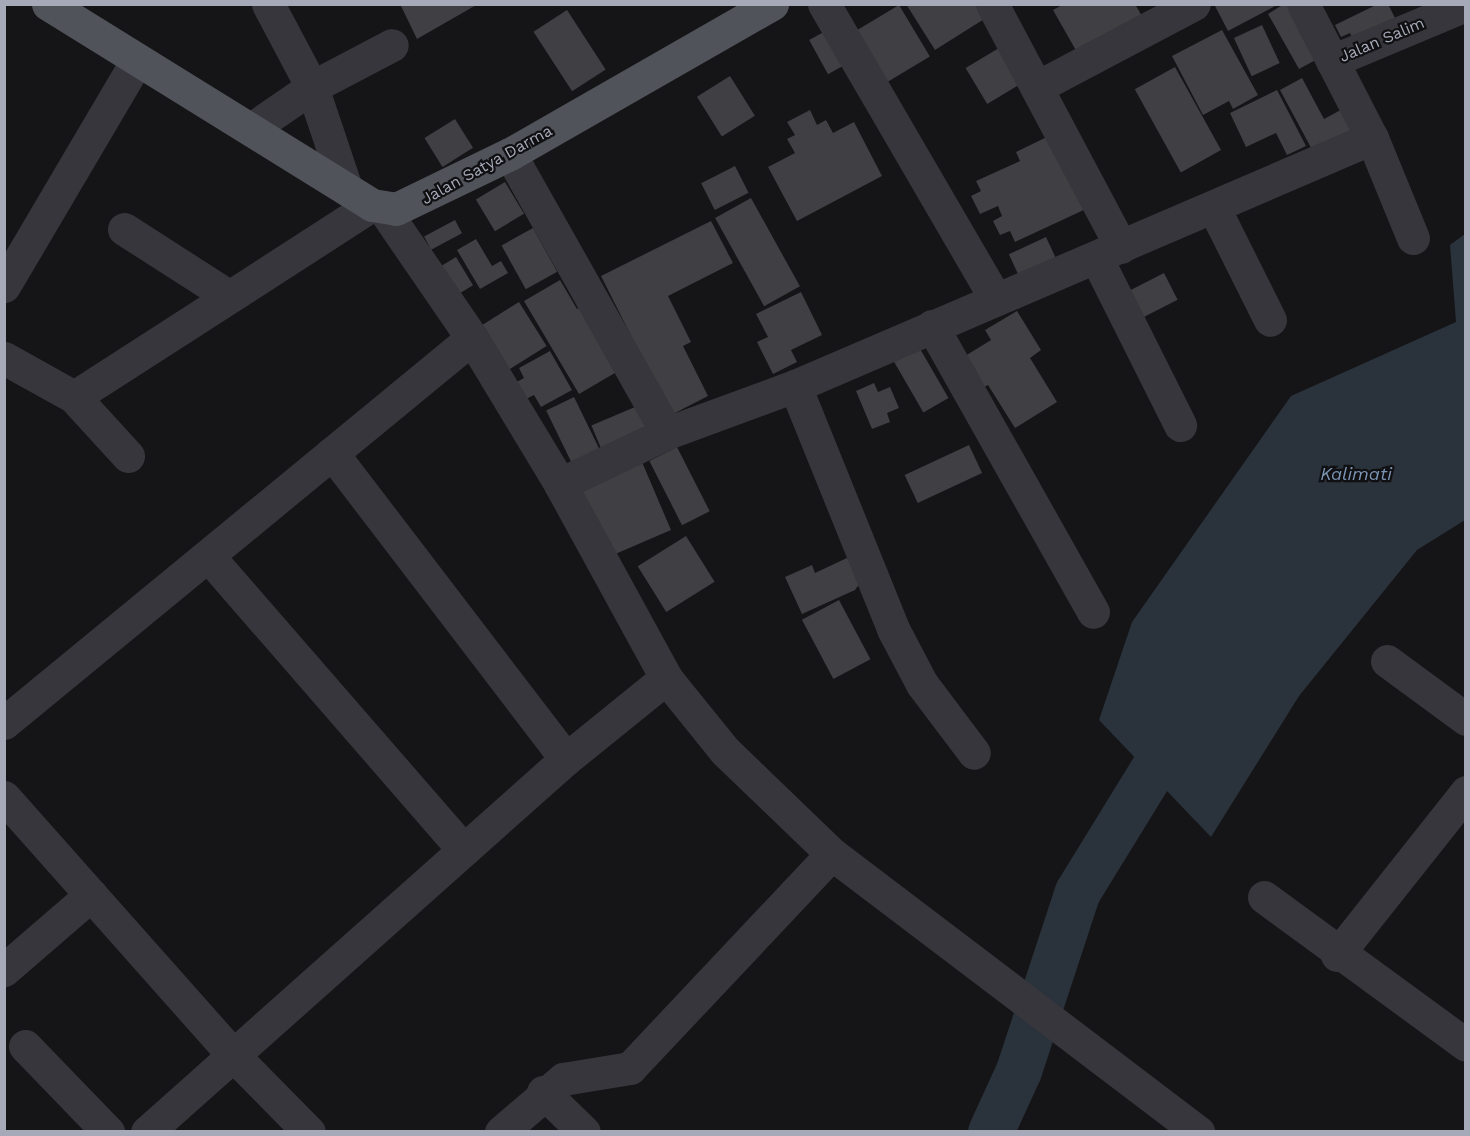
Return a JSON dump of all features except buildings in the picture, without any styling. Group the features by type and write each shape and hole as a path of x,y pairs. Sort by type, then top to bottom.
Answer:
{"main road":[{"path":"48,4 367,200"},
{"name":"Jalan Satya Darma","path":"367,200 416,204 510,154 772,4"}],"street":[{"path":"268,4 312,87 367,200 472,338 560,484 666,678 724,751 832,854 1198,1131"},
{"path":"824,4 995,298"},
{"path":"992,4 1039,86 1180,425"},
{"path":"1039,86 1194,4"},
{"path":"1303,4 1372,138 1413,238"},
{"name":"Jalan Salim","path":"1332,61 1466,5"},
{"path":"251,129 312,87 392,45"},
{"path":"4,286 137,60"},
{"path":"560,484 667,433 795,387 995,298 1214,208 1372,138"},
{"path":"510,154 667,433"},
{"path":"74,397 367,200"},
{"path":"1214,208 1270,320"},
{"path":"124,229 227,295"},
{"path":"932,326 1093,612"},
{"path":"4,723 209,557 472,338"},
{"path":"4,358 74,397 128,456"},
{"path":"795,387 893,628 922,684 974,753"},
{"path":"332,453 566,759"},
{"path":"209,557 464,850"},
{"path":"1387,661 1466,719"},
{"path":"147,1131 231,1053 566,759 666,678"},
{"path":"1337,955 1466,792"},
{"path":"4,797 231,1053 309,1131"},
{"path":"501,1131 543,1092 563,1079 630,1068 832,854"},
{"path":"4,970 92,895"},
{"path":"1264,897 1337,955 1466,1045"},
{"path":"25,1046 108,1131"},
{"path":"543,1092 584,1131"}],"water":[{"name":"Kalimati","path":"1465,234 1465,520 1417,550 1299,696 1211,837 1099,720 1132,622 1291,396 1456,322 1450,245"}],"waterway":[{"path":"991,1132 1019,1071 1078,892 1184,720"}]}
